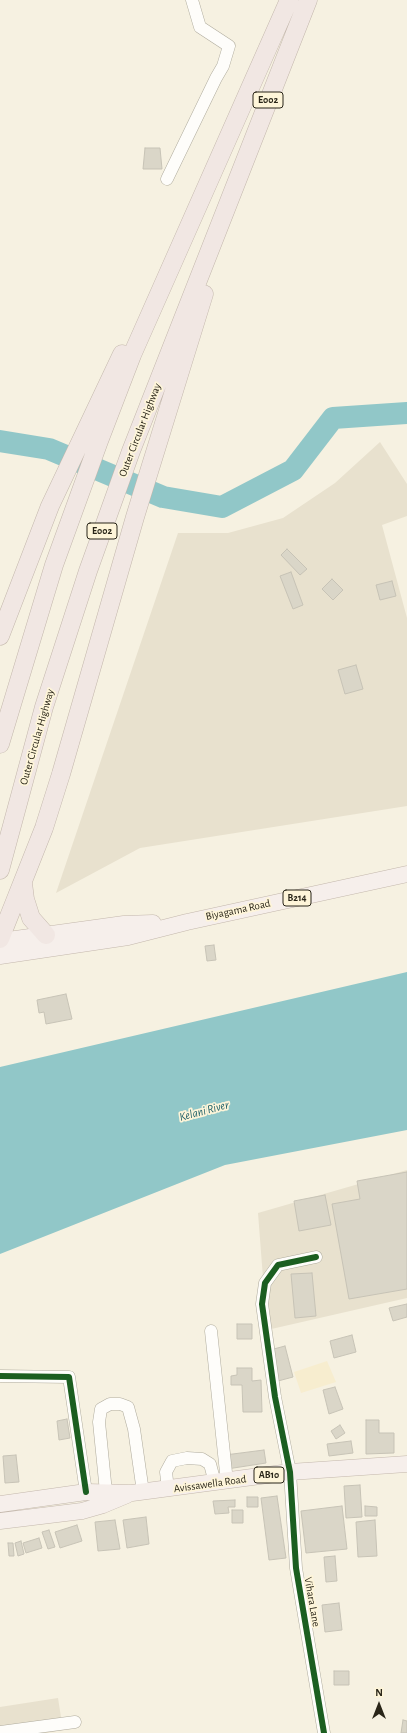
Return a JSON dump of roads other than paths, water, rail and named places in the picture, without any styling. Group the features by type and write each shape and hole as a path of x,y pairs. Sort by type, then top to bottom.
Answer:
{"highway":[{"name":"E002","path":"0,744 54,565 132,355 289,0"},
{"name":"Outer Circular Highway","path":"0,870 44,707 88,571 131,451 308,0"},
{"path":"0,636 50,506 110,377 203,192"},
{"path":"0,940 44,828 61,774 135,516 200,309 230,200"},
{"path":"23,882 25,899 31,918 46,935"}],"main road":[{"name":"Biyagama Road","path":"0,956 128,937 187,922 407,874"},
{"name":"Biyagama Road","path":"0,940 124,924 187,922"},
{"name":"Avissawella Road","path":"0,1504 86,1492 137,1493 290,1472 407,1464"},
{"name":"Avissawella Road","path":"0,1522 82,1510 103,1505 137,1493"}],"street":[{"path":"167,179 223,66 229,46 200,27 192,0"},
{"name":"Vihara Lane","path":"316,1257 278,1265 266,1283 262,1304 275,1397 290,1472 296,1568 324,1733"},
{"path":"211,1331 221,1482"},
{"path":"0,1376 69,1377 86,1492"},
{"path":"106,1492 99,1422 101,1410 110,1404 120,1404 128,1407 134,1429 137,1493"},
{"path":"168,1489 166,1472 172,1461 187,1458 202,1459 210,1464 221,1482"},
{"path":"0,1732 75,1722"}],"water":[{"name":"Kelani River","path":"407,972 407,1130 225,1165 0,1254 0,1067"}],"waterway":[{"path":"0,441 49,449 163,497 222,507 293,470 333,418 407,413"}]}
